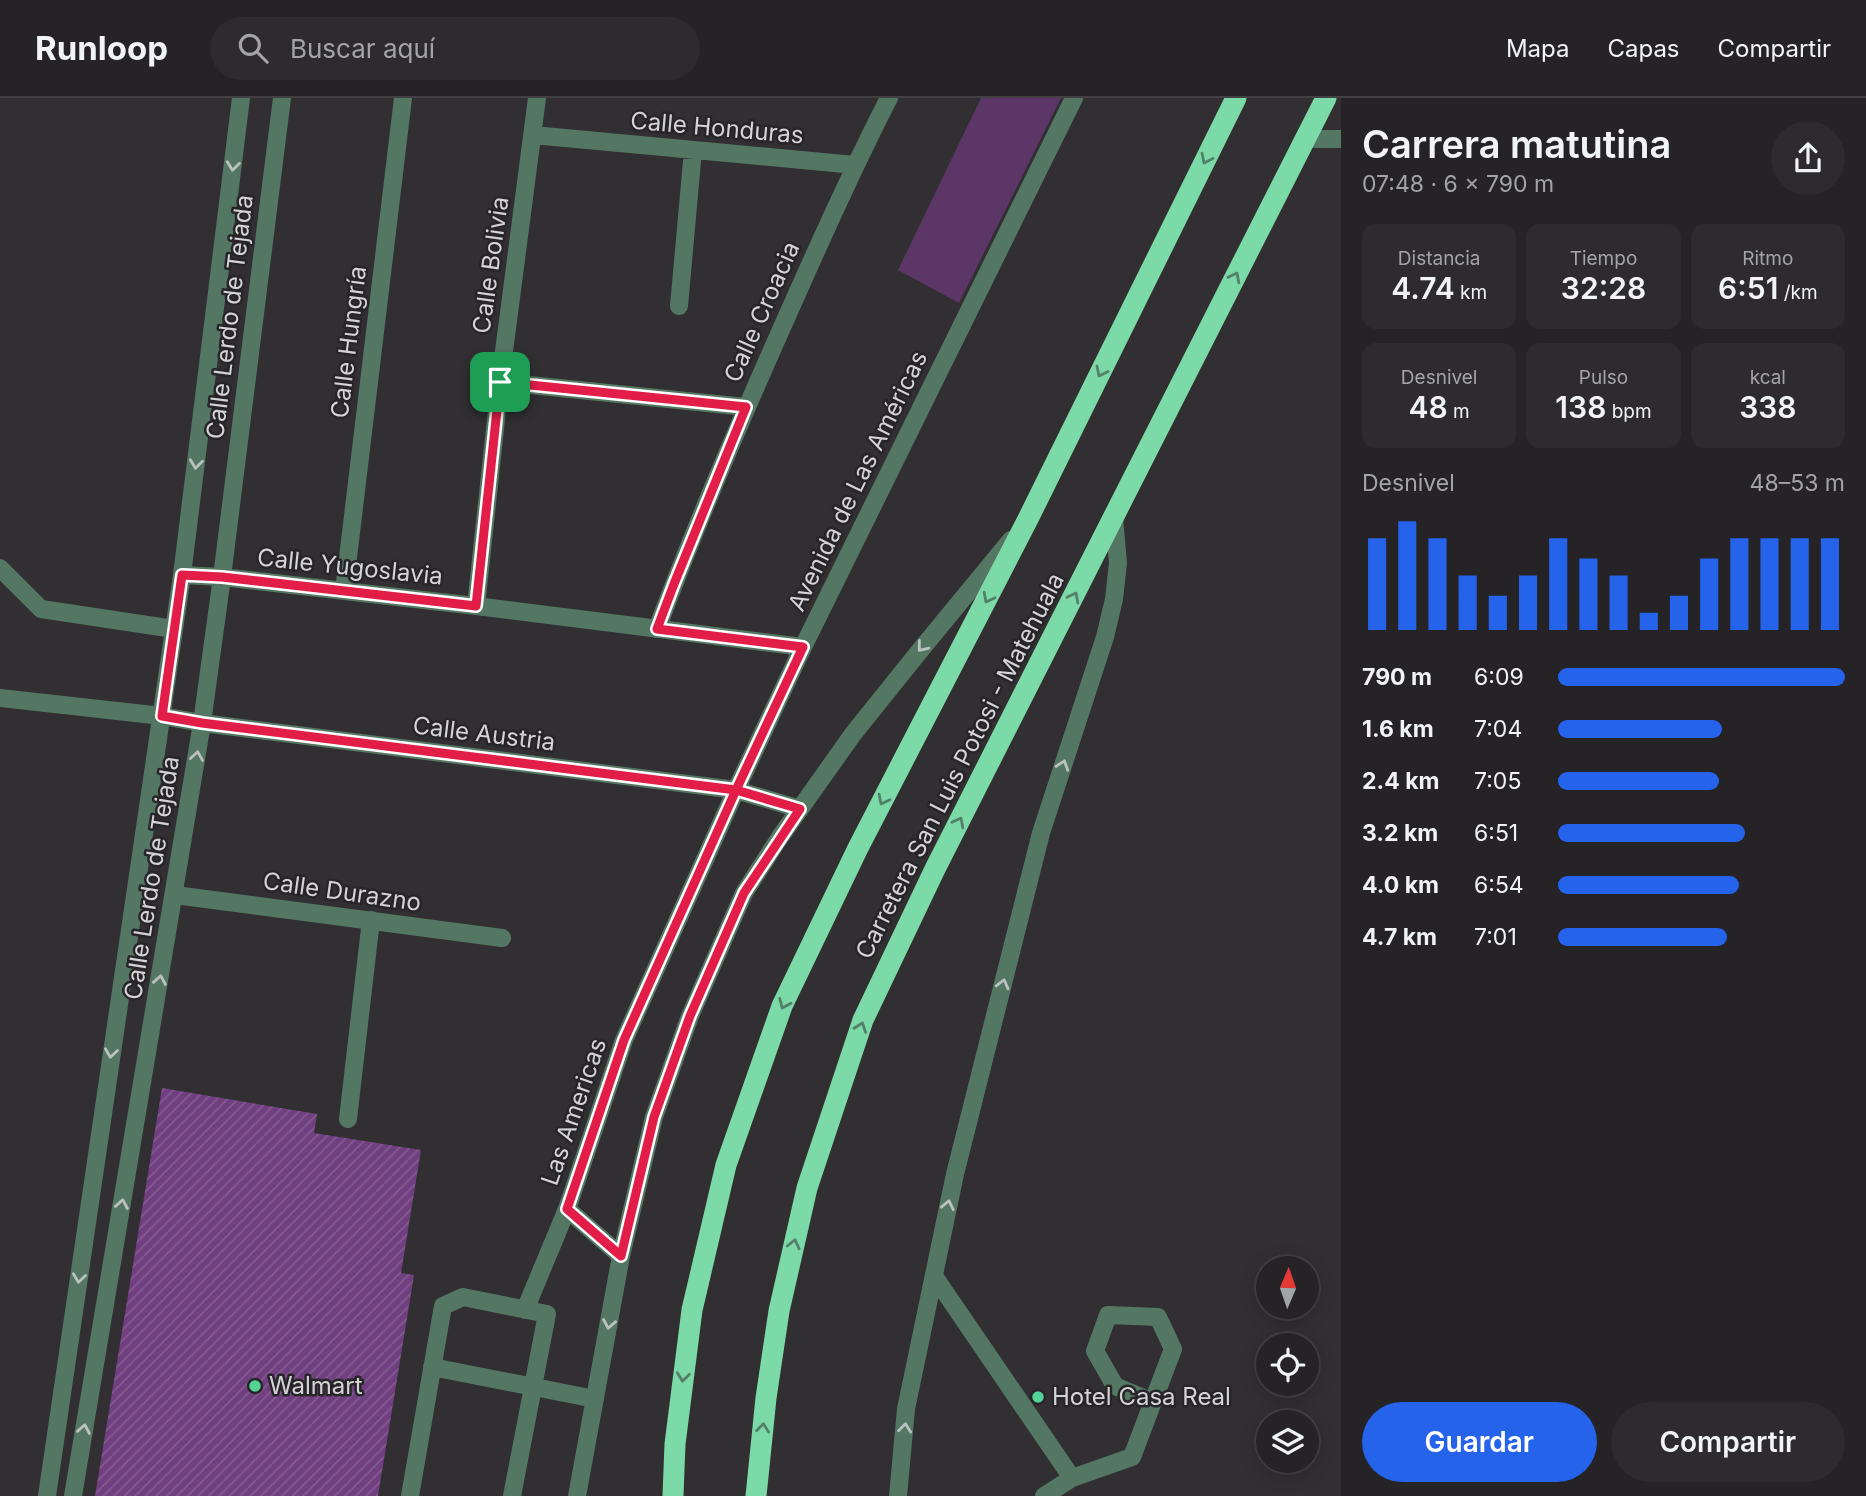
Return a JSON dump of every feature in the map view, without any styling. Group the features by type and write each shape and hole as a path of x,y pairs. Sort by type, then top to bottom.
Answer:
{"highway":[{"name":"Carretera San Luis Potosi - Matehuala","path":"673,1496 675,1444 692,1310 726,1165 782,1006 858,849 1028,519 1236,98"},
{"name":"Carretera San Luis Potosi - Matehuala","path":"756,1496 766,1398 779,1311 807,1188 863,1020 935,869 1326,98"}],"street":[{"name":"Calle Lerdo de Tejada","path":"47,1496 182,575 241,98"},
{"name":"Calle Lerdo de Tejada","path":"73,1496 202,723 282,98"},
{"name":"Calle Hungría","path":"344,591 403,98"},
{"name":"Calle Bolivia","path":"476,606 500,382 537,98"},
{"name":"Calle Croacia","path":"657,629 746,407 855,165 889,98"},
{"name":"Avenida de Las Américas","path":"658,965 803,647 1074,98"},
{"name":"Calle Honduras","path":"533,135 855,165"},
{"path":"1305,139 1341,139"},
{"path":"679,306 693,150"},
{"path":"500,382 746,407"},
{"path":"898,1496 906,1409 955,1174 1041,832 1105,637 1114,599 1118,563 1114,518"},
{"path":"577,1496 621,1256 654,1117 690,1016 744,893 861,723 1028,519"},
{"path":"0,568 41,609 174,629"},
{"name":"Calle Yugoslavia","path":"182,575 222,577 476,606 803,647"},
{"name":"Calle Austria","path":"0,698 162,716 736,790 800,809"},
{"name":"Calle Durazno","path":"175,895 502,938"},
{"path":"348,1119 372,920"},
{"name":"Las Americas","path":"621,1256 567,1209 624,1040 658,965"},
{"path":"525,1310 567,1209"},
{"path":"934,1276 1072,1478"},
{"path":"410,1496 443,1306 463,1297 547,1314 512,1496"},
{"path":"1044,1496 1072,1478 1132,1457 1153,1402 1173,1349 1158,1317 1108,1315 1095,1350 1115,1386 1153,1402"},
{"path":"432,1367 595,1399"}],"shaded area":[{"path":"981,98 1061,98 959,303 898,270"}],"building":[{"name":"Walmart","path":"162,1088 317,1114 314,1133 421,1150 401,1273 414,1275 378,1496 95,1496"}],"place":[{"name":"Walmart","path":"255,1386"},
{"name":"Hotel Casa Real","path":"1038,1397"}],"route":[{"path":"500,382 476,606 222,577 182,575 162,716 736,790 624,1040 567,1209 621,1256 654,1117 690,1016 744,893 800,809 736,790 803,647 657,629 746,407 500,382"}]}
